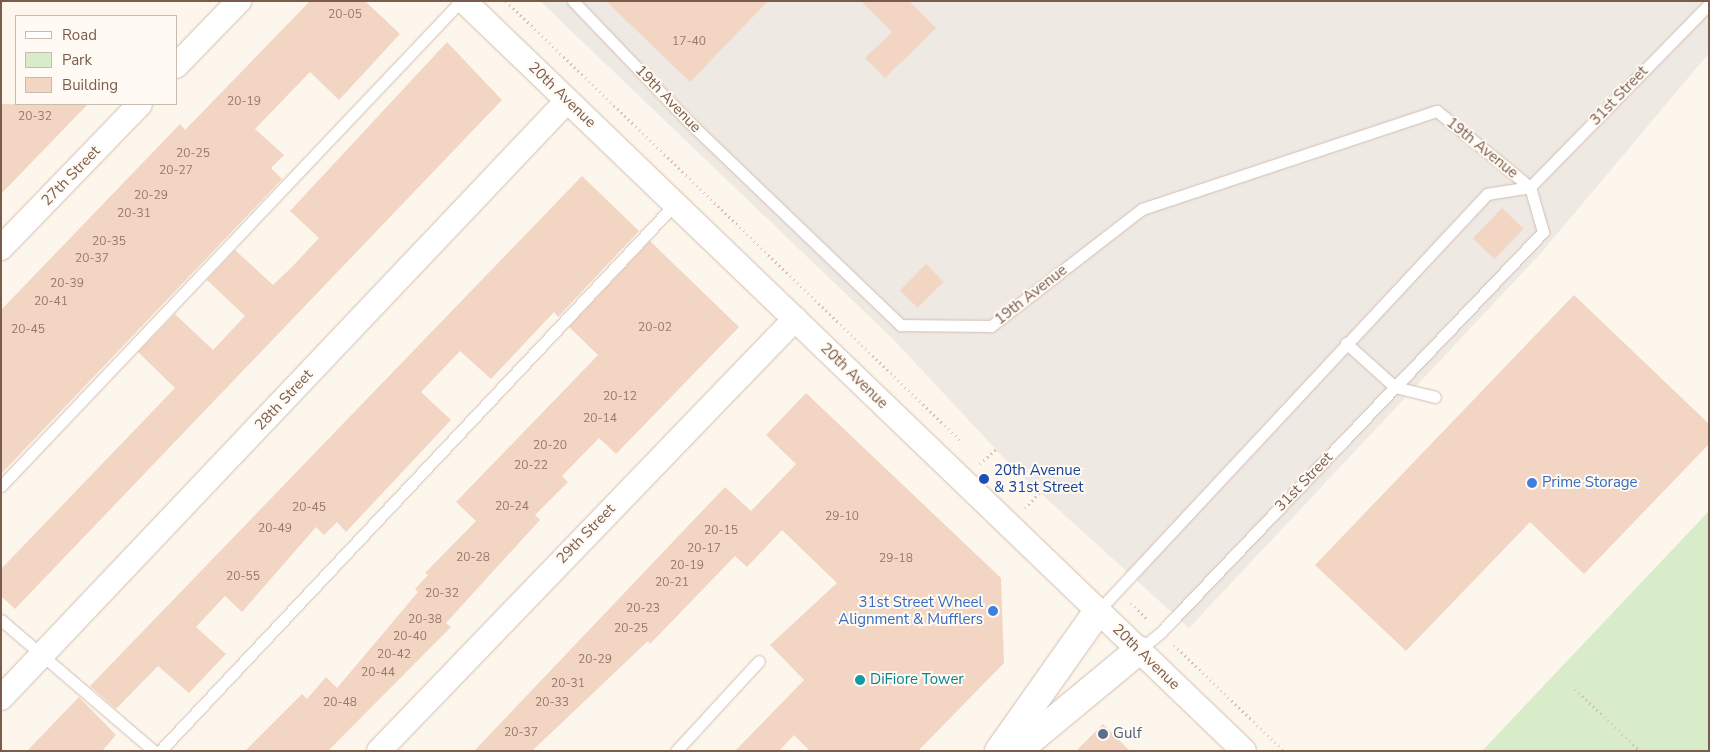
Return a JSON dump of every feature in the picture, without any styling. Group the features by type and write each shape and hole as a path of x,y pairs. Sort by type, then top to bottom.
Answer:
{"street":[{"path":"178,64 239,1"},
{"name":"20th Avenue","path":"463,1 1244,751"},
{"name":"28th Street","path":"1,698 567,101"},
{"name":"27th Street","path":"1,248 139,105"},
{"name":"29th Street","path":"379,751 795,320"},
{"path":"999,751 1098,611"},
{"name":"31st Street","path":"1018,751 1139,650"}],"lane":[{"path":"1,486 463,1"},
{"name":"19th Avenue","path":"573,1 690,123 901,325 991,326 1142,209 1437,111 1530,187"},
{"name":"31st Street","path":"1139,650 1161,632 1543,232 1530,187 1709,4"},
{"path":"1098,611 1115,588 1487,194 1530,187"},
{"path":"160,751 675,204"},
{"path":"1346,343 1395,387 1435,397"},
{"path":"1,620 154,751"},
{"path":"676,751 759,661"}],"path":[{"name":"20th Avenue","path":"506,1 968,448"},
{"path":"978,466 996,449"},
{"path":"975,455 989,468"},
{"path":"1033,500 1039,493"},
{"path":"1021,500 1034,512"},
{"name":"20th Avenue","path":"1115,588 1284,751"},
{"path":"1576,689 1640,751"}],"shaded area":[{"path":"540,1 1709,1 1709,53 1541,253 1189,628 1015,470 893,339"}],"green space":[{"path":"1709,511 1709,751 1482,751"}],"building":[{"path":"310,1 365,1 400,34 339,100 310,72 255,129 284,155 271,168 282,179 1,474 1,310 180,124 185,130"},
{"path":"606,1 768,1 690,82"},
{"path":"861,1 909,1 936,28 885,78 865,58 892,32"},
{"path":"447,42 502,100 15,609 1,596 1,569 175,388 138,352 175,314 213,350 245,316 207,280 235,250 273,285 292,267 319,238 290,211"},
{"path":"1,104 87,105 1,194"},
{"path":"582,176 639,231 558,317 554,312 491,379 460,351 421,392 451,420 346,532 337,522 324,535 316,527 242,612 225,596 196,627 226,654 189,693 158,666 116,709 90,686"},
{"path":"1502,208 1524,229 1494,259 1473,238"},
{"path":"650,241 739,327 616,454 599,438 562,476 568,482 535,515 540,520 446,623 451,627 328,751 245,751 302,694 307,699 326,677 337,688 418,592 415,589 428,575 425,573 476,521 456,502 598,355 569,327"},
{"path":"926,264 944,282 918,308 900,290"},
{"name":"Prime Storage","path":"1574,295 1709,424 1709,444 1584,574 1530,522 1406,651 1315,565"},
{"path":"806,393 1001,578 1004,663 918,751 810,751 794,735 779,751 735,751 804,680 770,645 837,583 782,530 747,567 735,556 650,644 648,641 532,751 474,751 725,487 751,511 796,464 766,435"},
{"path":"79,697 116,735 102,751 27,751"},
{"name":"Gulf","path":"1103,724 1130,751 1076,751"}],"place":[{"name":"20th Avenue & 31st Street","path":"984,479"},
{"name":"Prime Storage","path":"1532,483"},
{"name":"31st Street Wheel Alignment & Mufflers","path":"993,611"},
{"name":"DiFiore Tower","path":"860,680"},
{"name":"Gulf","path":"1103,734"}]}
